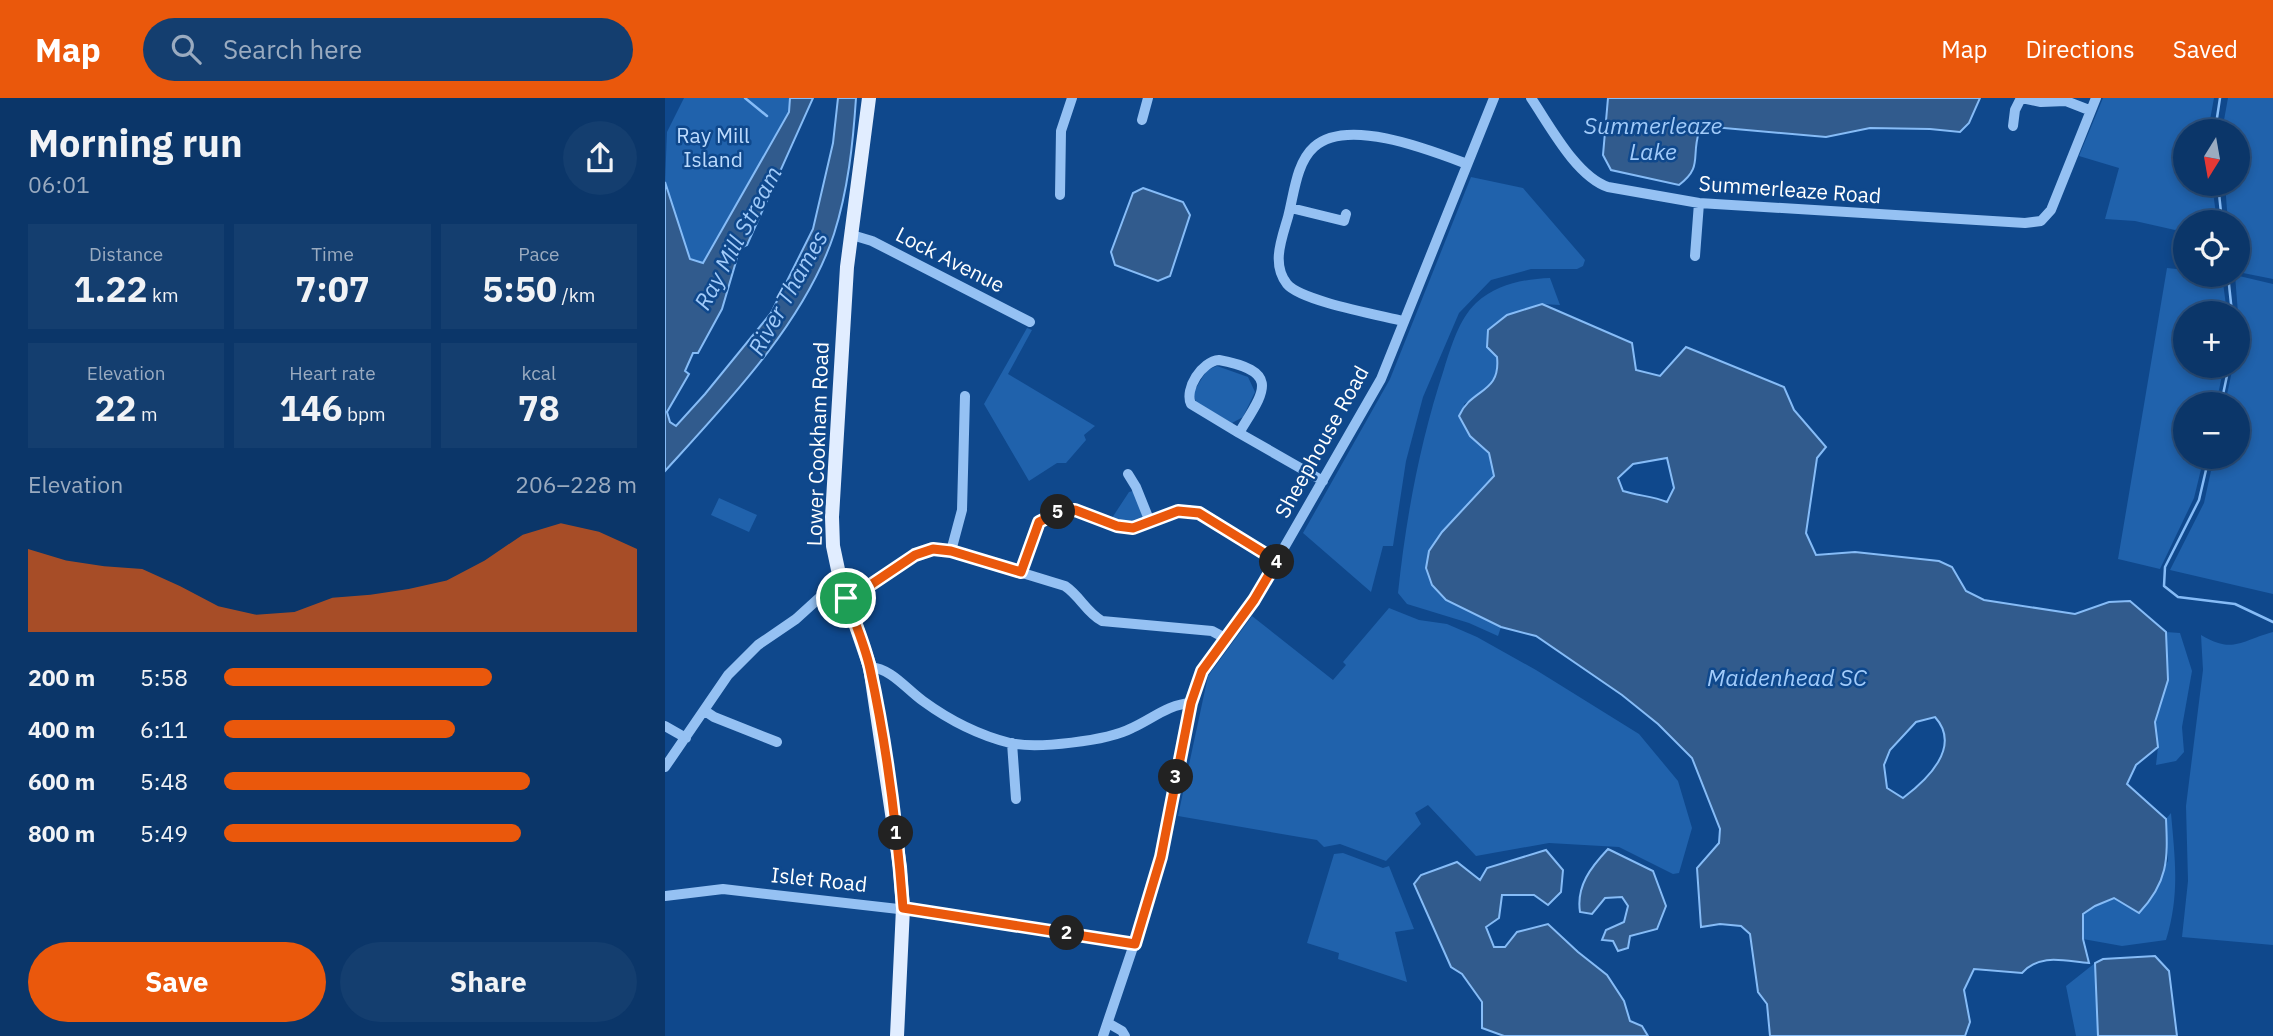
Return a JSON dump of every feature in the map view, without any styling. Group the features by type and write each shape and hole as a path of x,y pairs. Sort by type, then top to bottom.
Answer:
{"main road":[{"name":"Lower Cookham Road","path":"869,98 847,267 832,517 833,546 840,579 870,667 900,867 903,908 897,1036"}],"street":[{"path":"1060,195 1061,131 1072,98"},
{"name":"Sheephouse Road","path":"1103,1036 1161,857 1191,703 1202,671 1254,600 1381,379 1494,98"},
{"name":"Summerleaze Road","path":"1531,98 1572,157 1596,183 1699,203 2012,223 2041,220 2047,216 2089,110"},
{"path":"2013,125 2015,110 2022,98 2041,102 2066,101 2089,110 2096,98"},
{"path":"1142,120 1150,105"},
{"path":"1403,321 1306,296 1287,284 1278,252 1300,168 1313,148 1332,136 1353,135 1400,141 1467,164"},
{"path":"1695,256 1699,203"},
{"path":"1291,208 1346,219"},
{"name":"Lock Avenue","path":"852,234 872,241 1030,322"},
{"path":"1239,433 1262,394 1262,381 1253,372 1224,361 1211,361 1189,390 1189,401 1239,433 1323,481"},
{"path":"951,551 962,510 965,396"},
{"path":"1128,474 1150,522"},
{"path":"1021,572 1039,522 1061,511 1075,510 1117,526 1133,528 1178,511 1199,513 1277,561"},
{"path":"846,598 857,594 915,555 933,549 951,551 1065,586 1076,593 1092,615 1101,621 1212,631 1225,638"},
{"path":"665,767 728,674 758,645 796,619 840,579"},
{"path":"870,667 884,668 922,701 962,726 1012,743 1069,744 1105,736 1129,730 1177,704 1191,703"},
{"path":"705,710 714,717 771,736"},
{"path":"665,726 686,737"},
{"path":"1012,743 1016,799"},
{"name":"Islet Road","path":"665,896 723,889 903,908 1135,944"},
{"path":"1108,1023 1122,1031 1125,1036"}],"green space":[{"name":"Ray Mill Island","path":"684,98 790,98 789,112 703,263 690,259 665,182 667,132"},
{"path":"2103,98 2214,98 2210,119 2173,119 2173,196 2214,196 2215,210 2173,210 2173,230 2135,221 2105,219 2119,168 2079,156"},
{"path":"2228,98 2273,98 2273,279 2250,274 2250,210 2227,210 2226,196 2251,196 2251,119 2224,119"},
{"path":"1471,177 1523,188 1585,260 1583,266 1577,269 1531,269 1491,280 1459,313 1423,397 1406,461 1393,546 1383,546 1371,592 1303,533 1390,379"},
{"path":"2167,268 2173,269 2173,287 2224,287 2225,301 2173,301 2173,378 2221,378 2219,392 2173,392 2173,469 2201,469 2194,498 2160,569 2118,559"},
{"path":"1550,278 1560,305 1542,304 1497,357 1496,374 1490,386 1464,404 1470,436 1489,453 1494,476 1442,532 1446,600 1501,627 1498,636 1469,623 1407,604 1398,593 1405,536 1435,396 1456,334 1465,317 1476,303 1493,291 1521,281"},
{"path":"2250,279 2273,284 2273,594 2170,570 2204,503 2211,469 2250,469 2250,392 2228,392 2230,378 2250,378 2250,301 2237,301 2236,287 2250,287"},
{"path":"1027,328 1032,330 1008,374 1095,426 1084,435 1086,440 1066,463 1057,463 1029,481 984,404"},
{"path":"1217,366 1248,377 1255,392 1243,417 1232,423 1196,402 1193,393 1207,370"},
{"path":"1133,491 1143,516 1133,523 1113,522 1112,518 1129,492"},
{"path":"719,498 757,515 749,532 711,515"},
{"path":"1389,608 1419,620 1447,624 1477,637 1639,734 1678,781 1692,828 1679,873 1673,874 1619,847 1549,843 1476,856 1428,805 1415,813 1421,824 1386,861 1340,844 1324,847 1317,840 1178,816 1208,676 1252,616 1333,680 1346,665 1343,662"},
{"path":"2166,632 2180,633 2192,671 2182,727 2184,752 2176,761 2156,765 2158,747 2155,722 2168,680"},
{"path":"2273,632 2273,945 2182,937 2188,881 2186,806 2203,670 2201,635 2229,645"},
{"path":"2171,813 2175,892 2166,940 2122,946 2083,939 2083,914 2095,906 2114,898 2139,913 2168,861 2166,819"},
{"path":"1343,853 1383,868 1389,866 1414,929 1395,932 1407,982 1338,959 1339,953 1307,943 1334,854"},
{"path":"2095,963 2098,1036 2076,1036 2066,986"}],"water":[{"path":"790,98 813,98 747,245 740,248 722,309 698,353 693,353 685,371 689,374 667,412 670,422 676,426 771,313 813,229 833,143 838,98 856,98 849,167 834,234 821,267 784,330 738,389 665,471 665,182 690,259 703,263 789,112"},
{"name":"Summerleaze Lake","path":"1608,98 1980,98 1969,123 1960,132 1870,128 1826,137 1713,127 1699,132 1694,167 1679,185 1611,170 1603,155"},
{"path":"1143,188 1183,202 1190,215 1170,276 1158,281 1115,265 1111,252 1133,193"},
{"name":"Maidenhead SC","path":"1542,304 1632,343 1636,370 1660,376 1686,347 1784,387 1794,410 1826,447 1817,458 1806,533 1816,555 1855,552 1939,561 1952,567 1966,591 1984,600 2075,614 2109,602 2130,601 2166,632 2168,680 2155,722 2158,747 2136,765 2127,784 2166,819 2164,870 2156,891 2139,913 2114,898 2083,914 2083,939 2089,963 2045,961 2022,973 1974,969 1964,990 1970,1022 1965,1036 1770,1036 1767,1004 1758,992 1750,934 1741,926 1720,924 1701,927 1697,868 1719,843 1720,829 1692,758 1658,724 1622,695 1536,636 1501,627 1446,600 1432,585 1426,568 1429,551 1442,532 1494,476 1489,453 1470,436 1459,416 1464,407 1490,385 1494,378 1497,357 1487,347 1488,330 1507,315","holes":["1667,458 1674,488 1667,502 1623,491 1618,478 1633,464","1935,717 1945,740 1943,751 1931,772 1903,798 1887,788 1884,765 1890,750 1916,722"]},
{"path":"1608,849 1653,871 1666,906 1657,929 1630,936 1628,948 1618,951 1613,941 1602,940 1606,930 1624,922 1628,906 1622,897 1605,898 1592,914 1580,912 1579,903 1583,885 1591,870"},
{"path":"1546,850 1563,870 1561,892 1548,905 1534,895 1502,895 1499,918 1486,927 1494,947 1505,947 1517,932 1548,924 1607,975 1624,1001 1630,1021 1642,1026 1648,1036 1504,1036 1482,1028 1482,1002 1462,974 1451,967 1414,884 1421,875 1457,862 1480,880 1487,868"},
{"path":"2155,956 2169,971 2177,1036 2098,1036 2095,963 2103,959"}],"waterway":[{"path":"745,98 767,116"},
{"path":"2217,119 2220,98"},
{"path":"2219,196 2221,210"},
{"path":"2229,287 2231,301"},
{"path":"2224,392 2226,378"},
{"path":"2206,469 2199,500 2165,567 2164,586 2178,597 2235,604 2273,622"}],"route":[{"path":"1075,510 1117,526 1133,528 1178,511 1188,510 1210,517 1277,561 1254,600 1202,671 1191,703 1161,857 1135,944 903,908 887,768 870,667 846,598 857,594 915,555 933,549 951,551 1021,572 1039,522 1061,511 1075,510"}],"water label":[{"name":"Ray Mill Stream","path":"738,238"},
{"name":"River Thames","path":"788,293"}]}
